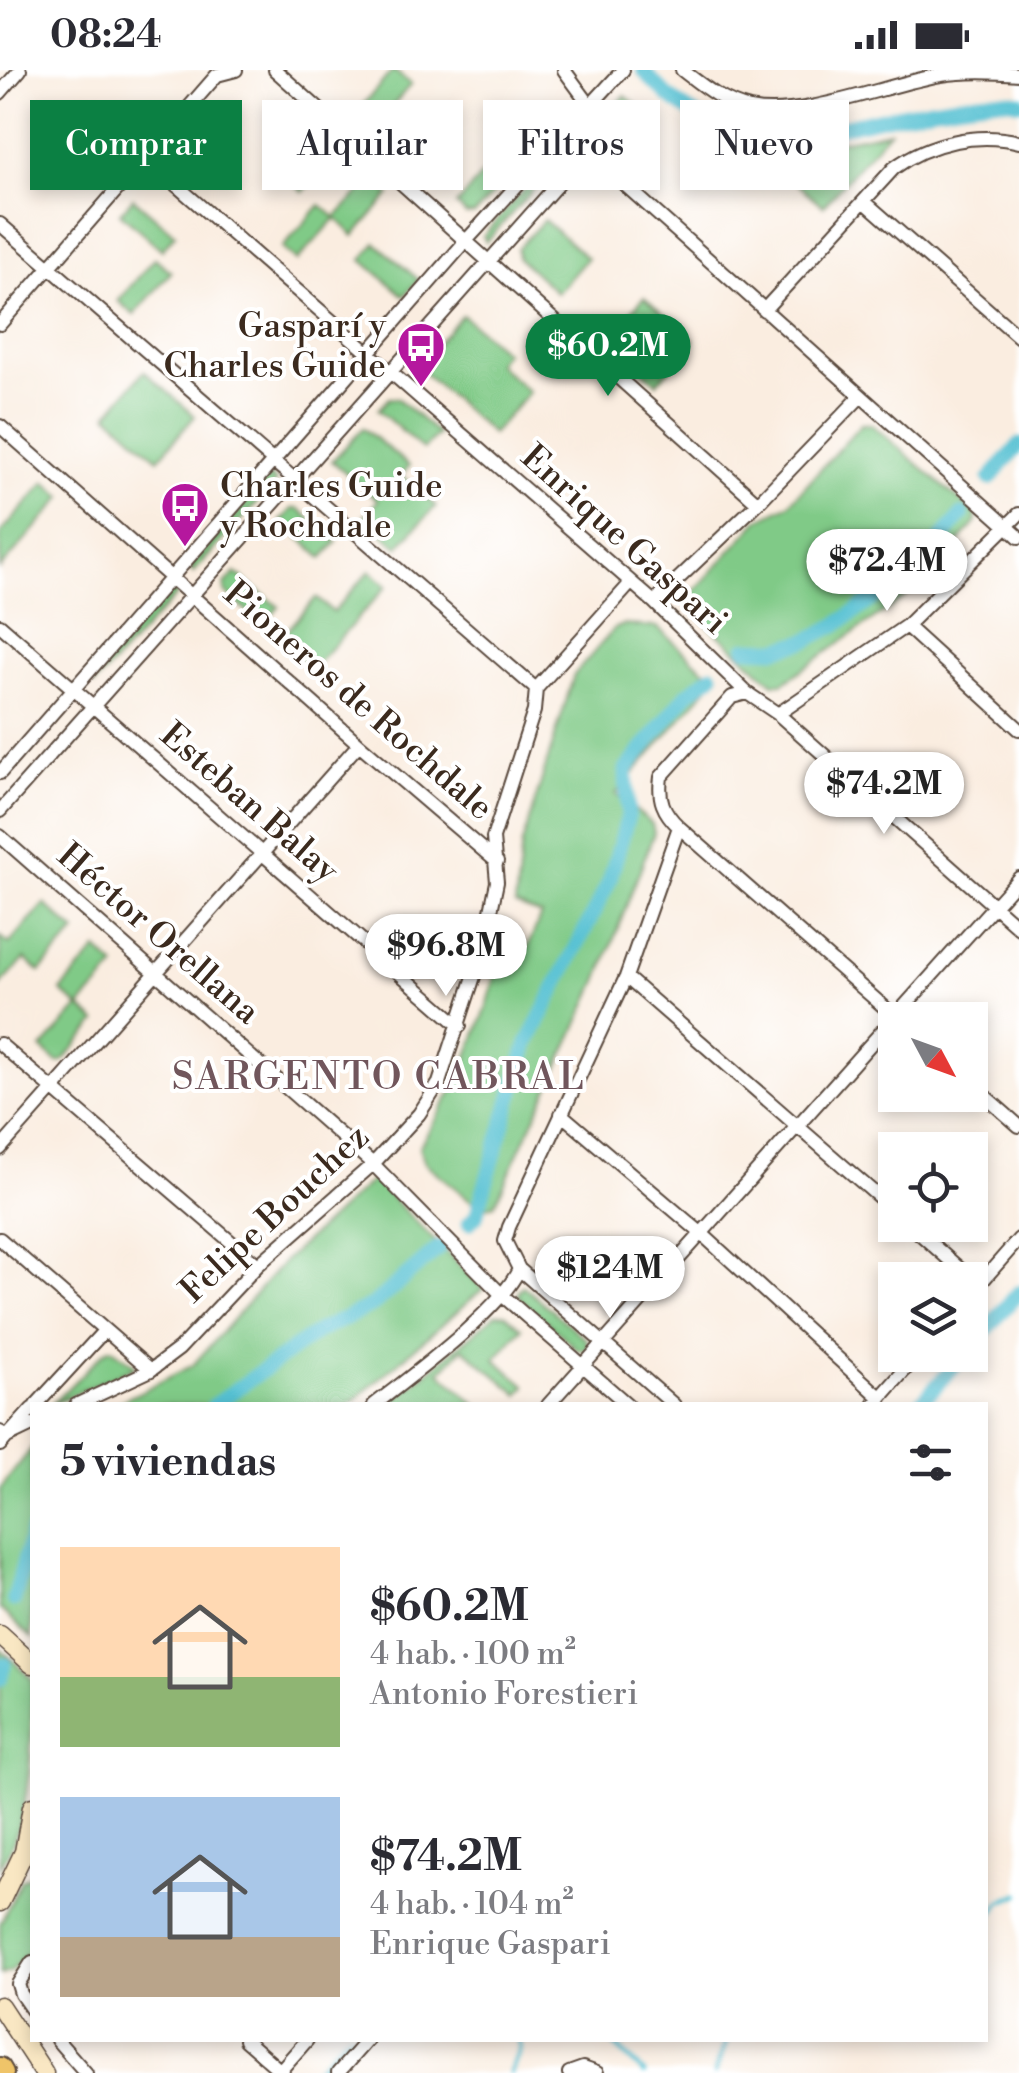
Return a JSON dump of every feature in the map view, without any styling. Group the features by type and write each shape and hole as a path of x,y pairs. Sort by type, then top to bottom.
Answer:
{"street":[{"path":"0,93 20,70"},
{"path":"193,100 216,72 236,70"},
{"path":"274,70 758,503"},
{"path":"564,70 592,100"},
{"path":"594,100 623,70"},
{"path":"682,70 722,99 768,112 942,75 989,71 1019,74"},
{"path":"764,310 894,168 933,146 992,136 1019,142"},
{"path":"0,324 116,190"},
{"name":"Enrique Gaspari","path":"181,190 654,602 748,693 778,714 1019,928"},
{"path":"0,772 512,190"},
{"path":"0,810 552,190"},
{"path":"632,190 1019,537"},
{"path":"865,202 1019,337"},
{"path":"0,224 536,689"},
{"path":"654,602 758,503 860,397"},
{"name":"Pioneros de Rochdale","path":"0,426 497,862"},
{"path":"778,714 906,626 1019,514"},
{"name":"Felipe Bouchez","path":"82,1402 151,1370 178,1348 258,1264 373,1164 419,1114 439,1083 483,949 497,882 493,838 534,711 536,689 630,584"},
{"name":"Esteban Balay","path":"0,625 460,1026"},
{"path":"906,626 1019,729"},
{"path":"748,693 732,697 661,777 658,795 666,815 879,1002"},
{"path":"0,1149 359,744"},
{"path":"671,1402 519,1269 504,1241 626,978 679,827"},
{"name":"Héctor Orellana","path":"0,836 373,1164 502,1295 625,1402"},
{"path":"911,1002 1019,878"},
{"path":"626,978 878,1197"},
{"path":"551,1402 878,1039"},
{"path":"0,1044 258,1264"},
{"path":"988,1099 1019,1126"},
{"path":"561,1114 702,1234 878,1401 903,1372"},
{"path":"0,1239 151,1370"},
{"path":"988,1274 1019,1239"},
{"path":"927,1242 946,1262"},
{"path":"378,1402 502,1295 519,1269"},
{"path":"39,1402 104,1331"},
{"path":"2,1438 30,1411"},
{"path":"2,1438 30,1426"},
{"path":"0,1635 30,1662"},
{"path":"0,1902 28,1855"},
{"path":"30,1964 20,1977 18,1988 30,2007"},
{"path":"0,2006 44,2073"},
{"path":"58,2042 86,2073"},
{"path":"247,2042 281,2072 305,2042"},
{"path":"338,2073 365,2042"},
{"path":"569,2073 583,2068 597,2073"}],"green space":[{"path":"393,70 411,84 397,100 367,100"},
{"path":"889,131 849,176 849,139"},
{"path":"483,174 483,190 496,190 475,214 466,215 456,205"},
{"path":"362,190 385,190 390,195 354,236 336,218 297,261 282,248 320,205 336,217"},
{"path":"524,190 533,190 486,242 483,236"},
{"path":"804,190 837,190 823,206"},
{"path":"133,198 175,234 162,250 120,213"},
{"path":"544,220 587,258 557,293 518,258 517,249"},
{"path":"376,243 419,280 404,296 362,260"},
{"path":"155,258 171,272 134,315 118,301"},
{"path":"644,297 694,340 657,383 608,339"},
{"path":"462,315 505,352 496,363 529,392 492,434 420,370 420,363"},
{"path":"144,371 195,416 158,459 108,414"},
{"path":"389,398 398,399 438,434 423,450 378,410"},
{"path":"861,424 871,424 976,514 976,523 915,590 783,683 773,683 688,607 688,598 760,519 789,504"},
{"path":"363,428 409,466 401,476 436,506 398,547 364,517 378,500 332,461"},
{"path":"270,476 276,482 193,573 190,567"},
{"path":"46,482 63,497 0,569 0,534"},
{"path":"292,509 299,509 337,542 322,558 281,521"},
{"path":"370,571 387,586 312,669 279,640 316,598 333,612"},
{"path":"235,573 279,607 262,625 225,592 225,585"},
{"path":"171,588 177,594 94,685 90,680"},
{"path":"623,625 657,627 705,670 708,687 616,794 652,824 654,833 598,981 495,1204 481,1209 425,1163 419,1147 456,1086 487,1007 504,942 527,949 541,915 515,905 522,844 574,675 614,629"},
{"path":"45,904 76,932 40,972 25,959 0,986 0,936 9,944"},
{"path":"97,950 116,967 80,1007 97,1022 62,1062 57,1062 42,1049 79,1007 61,991"},
{"path":"373,1179 483,1289 352,1402 120,1402 193,1365 284,1261"},
{"path":"523,1286 587,1340 587,1349 578,1350 519,1297"},
{"path":"496,1314 506,1314 522,1328 495,1359 526,1386 519,1395 463,1348 440,1372 474,1402 393,1402"},
{"path":"111,1348 136,1366 54,1402"},
{"path":"30,1451 30,1635 0,1609 0,1489"},
{"path":"0,1648 30,1677 30,1764 19,1824 0,1867"},
{"path":"30,1877 30,1949 10,1972 0,1975 0,1924 21,1880"}],"waterway":[{"path":"643,70 678,104 713,124 750,133 827,130 976,101 1019,102"},
{"path":"990,479 1019,445"},
{"path":"746,648 777,649 806,641 838,624 918,567 962,515"},
{"path":"469,1223 476,1216 528,1043 609,882 628,816 626,770 688,693 712,675"},
{"path":"218,1402 317,1332 373,1305 440,1247"},
{"path":"988,1328 1019,1292"},
{"path":"922,1402 949,1372"},
{"path":"14,1600 30,1539"},
{"path":"0,1679 4,1664"},
{"path":"988,1917 1001,1902 1019,1894"},
{"path":"319,2073 347,2042"},
{"path":"511,2073 519,2042"},
{"path":"611,2042 644,2073"},
{"path":"715,2073 726,2042"}],"place":[{"name":"Gasparí y Charles Guide","path":"421,388"},
{"name":"Charles Guide y Rochdale","path":"185,548"}],"district":[{"name":"SARGENTO CABRAL","path":"379,1077"}]}
